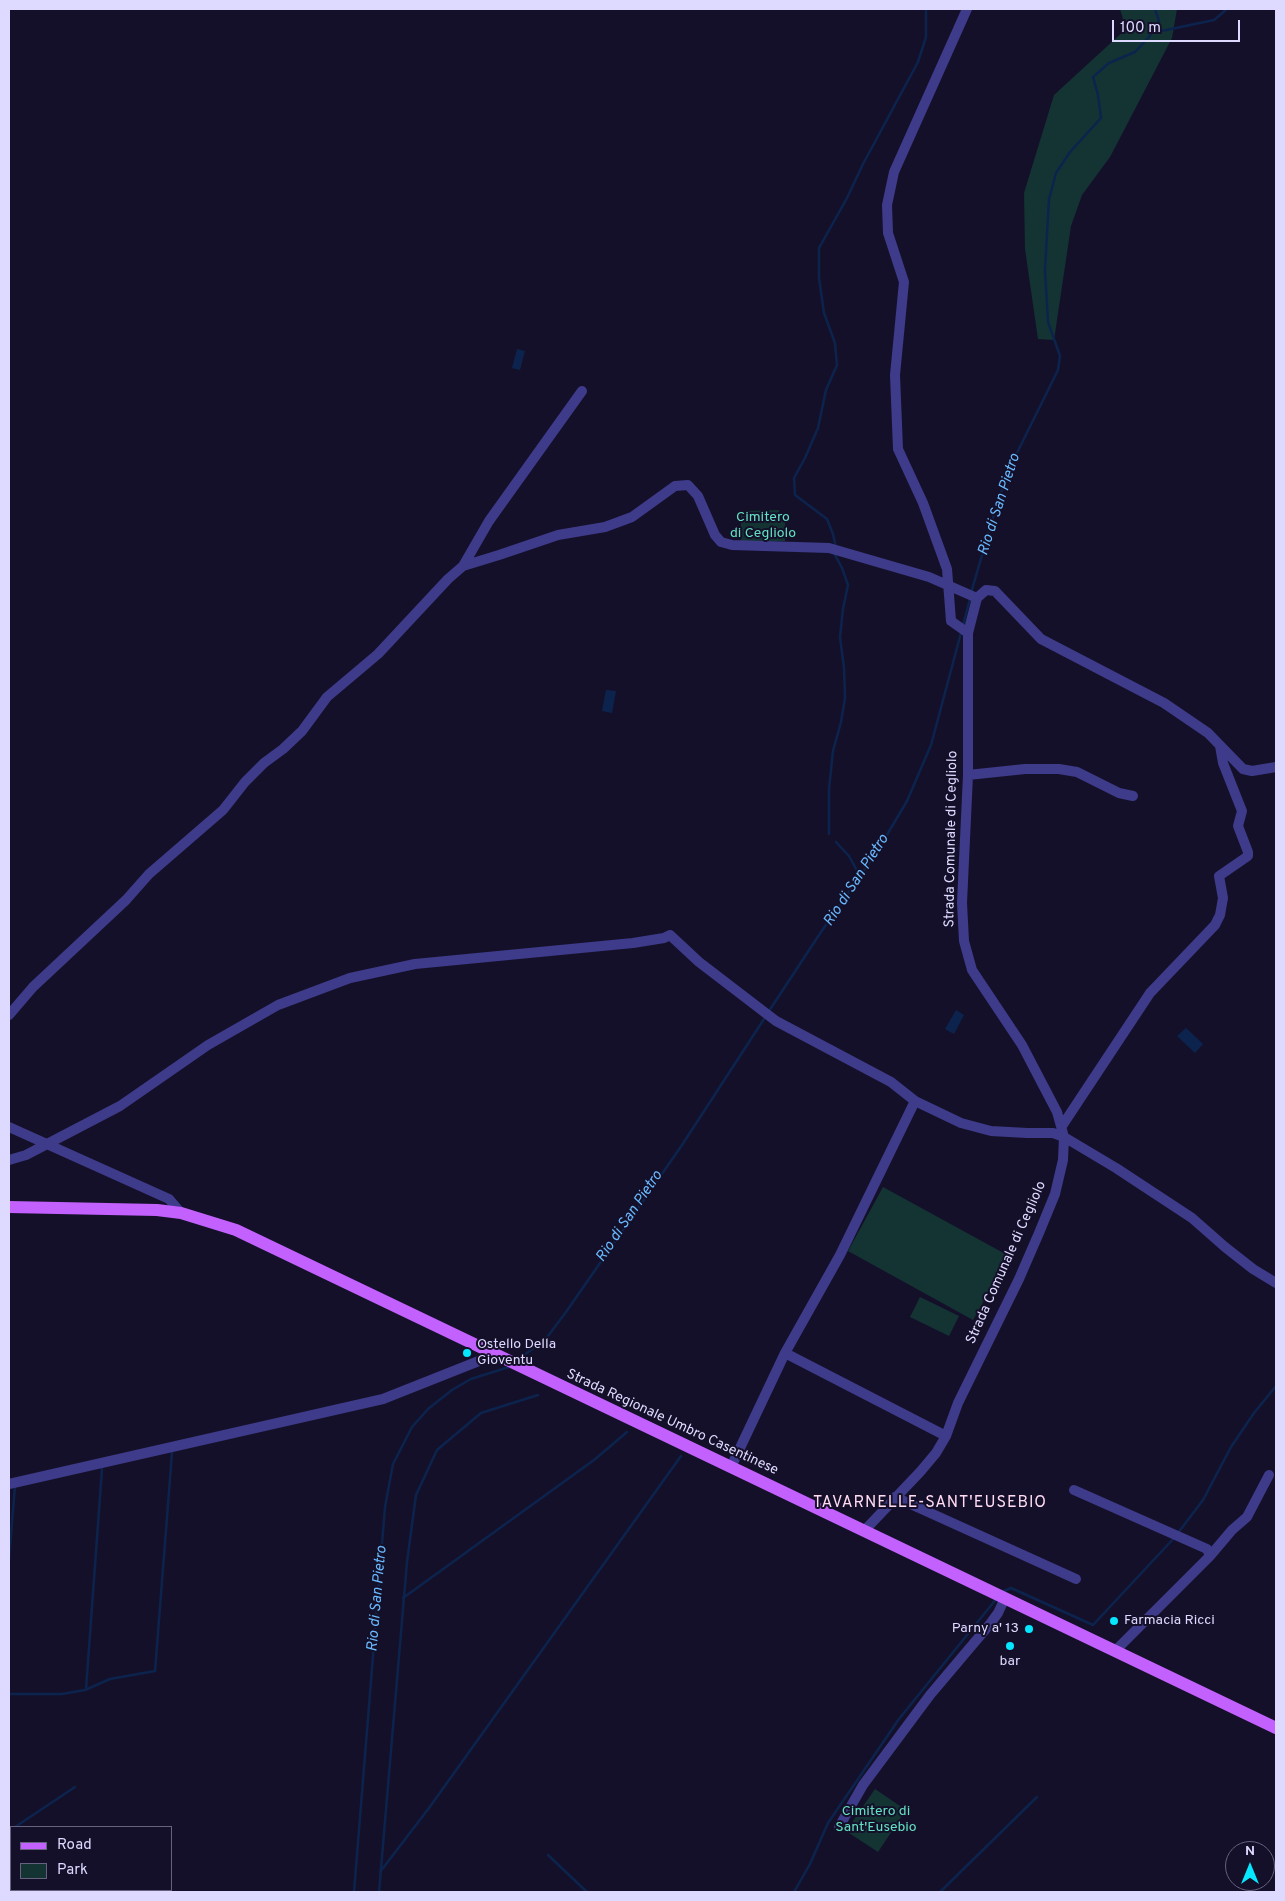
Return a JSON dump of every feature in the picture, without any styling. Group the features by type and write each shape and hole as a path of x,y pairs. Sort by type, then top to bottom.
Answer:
{"main road":[{"name":"Strada Regionale Umbro Casentinese","path":"9,1207 157,1210 181,1213 236,1230 1276,1728"}],"street":[{"path":"967,9 894,172 887,205 888,233 904,282 904,299 895,375 898,449 923,503 948,570 951,621 968,633"},
{"path":"9,1015 33,987 126,900 149,874 223,810 264,762 283,749 302,731 327,697 378,654 448,579 463,566 489,521 582,391"},
{"path":"463,566 499,556 558,535 605,527 632,517 675,486 688,485 698,496 715,535 721,542 732,545 829,548 949,584 978,598 986,590 995,592 1041,638 1164,703 1208,733 1243,769 1252,771 1276,767"},
{"name":"Strada Comunale di Cegliolo","path":"864,1531 894,1497 920,1472 936,1453 946,1436 958,1403 1019,1279 1055,1194 1063,1160 1064,1137 1057,1112 1022,1045 972,970 964,941 962,903 968,775 968,633 978,598"},
{"path":"1062,1126 1150,993 1215,925 1220,915 1223,898 1219,876 1248,856 1238,826 1242,811 1224,763 1220,746"},
{"path":"968,775 1026,769 1059,769 1077,772 1119,793 1133,796"},
{"path":"9,1160 26,1155 47,1145 120,1106 208,1045 278,1005 350,978 415,964 624,944 664,938 670,935 699,962 776,1021 891,1082 915,1101 961,1123 990,1131 1053,1132 1064,1137 1116,1168 1192,1218 1225,1248 1276,1283"},
{"path":"730,1467 786,1353 840,1255 915,1101"},
{"path":"9,1127 169,1199 181,1213"},
{"path":"786,1353 946,1436"},
{"path":"9,1484 383,1399 494,1355"},
{"path":"1115,1651 1210,1556 1232,1530 1247,1517 1269,1475"},
{"path":"1074,1490 1207,1549 1210,1556"},
{"path":"894,1497 1076,1579"},
{"path":"839,1827 863,1785 930,1695 990,1624 1005,1598"}],"green space":[{"path":"1120,9 1177,9 1172,38 1110,157 1082,195 1071,226 1054,340 1038,339 1025,249 1024,193 1054,95 1126,29"},
{"name":"Cimitero di Cegliolo","path":"779,510 779,513 785,513 785,541 741,542 741,513 745,513 745,511"},
{"path":"883,1187 1009,1256 973,1320 848,1251"},
{"path":"920,1297 959,1316 949,1336 910,1317"},
{"name":"Cimitero di Sant'Eusebio","path":"875,1789 906,1810 878,1852 846,1831"}],"water":[{"path":"517,349 525,351 520,370 512,368"},
{"path":"606,690 616,691 612,713 602,711"},
{"path":"956,1010 964,1015 954,1034 945,1029"},
{"path":"1186,1028 1203,1044 1195,1053 1177,1036"}],"waterway":[{"path":"836,548 827,519 795,495 794,478 818,428 826,390 837,365 835,343 824,313 819,278 819,248 918,62 926,37 926,9"},
{"name":"Rio di San Pietro","path":"971,593 996,507 1011,465 1058,370 1060,356 1048,322 1045,270 1049,199 1056,173 1070,152 1101,118 1093,77 1109,63 1135,52 1149,37 1159,21 1155,9"},
{"path":"1152,33 1214,20 1227,9"},
{"path":"829,834 829,789 833,751 845,698 840,637 848,585 835,553"},
{"name":"Rio di San Pietro","path":"963,625 970,599"},
{"name":"Rio di San Pietro","path":"769,1011 878,850 907,801 931,745 961,633"},
{"path":"836,842 849,856 860,876"},
{"name":"Rio di San Pietro","path":"520,1358 545,1340 566,1312 682,1145 764,1019"},
{"name":"Rio di San Pietro","path":"354,1892 385,1507 393,1464 412,1427 428,1409 452,1390 471,1379 509,1367"},
{"path":"1178,1533 1203,1500 1231,1447 1254,1413 1276,1386"},
{"path":"379,1892 407,1562 416,1495 437,1450 481,1413 538,1395"},
{"path":"403,1598 594,1460 627,1432"},
{"path":"9,1694 62,1694 85,1690 110,1679 155,1671 172,1453"},
{"path":"380,1872 429,1808 681,1456"},
{"path":"86,1689 102,1469"},
{"path":"9,1559 15,1486"},
{"path":"1002,1592 1011,1588 1093,1625 1175,1537"},
{"path":"794,1892 810,1864 828,1823 899,1719 997,1598"},
{"path":"16,1826 75,1787"},
{"path":"940,1892 1037,1797"},
{"path":"548,1855 587,1892"}],"place":[{"name":"Ostello Della Gioventu","path":"467,1353"},
{"name":"Farmacia Ricci","path":"1114,1621"},
{"name":"Parny a' 13","path":"1029,1629"},
{"name":"bar","path":"1010,1646"}],"district":[{"name":"TAVARNELLE-SANT'EUSEBIO","path":"930,1504"}]}
